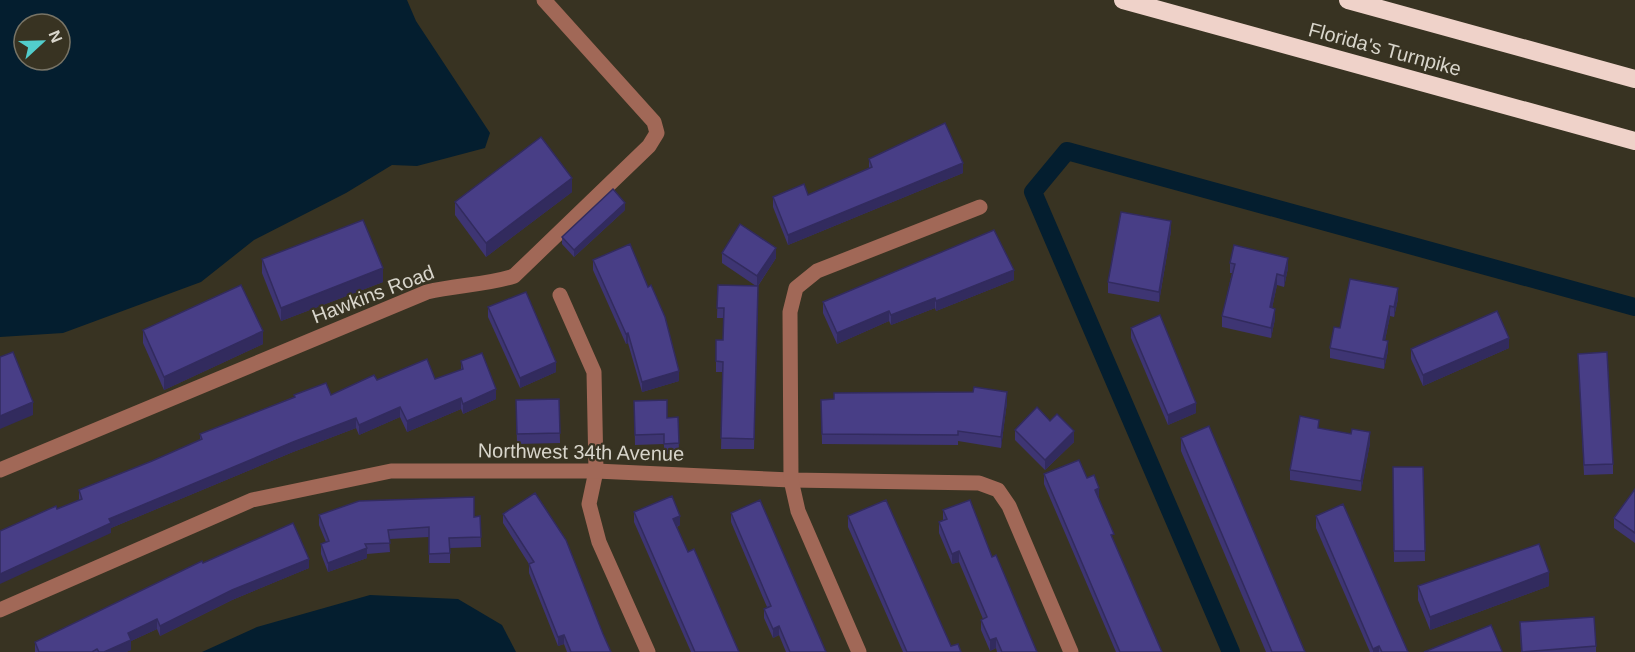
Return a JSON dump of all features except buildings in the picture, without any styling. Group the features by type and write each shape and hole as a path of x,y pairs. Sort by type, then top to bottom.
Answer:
{"highway":[{"name":"Florida's Turnpike","path":"1123,0 1635,141"},
{"name":"Florida's Turnpike","path":"1348,0 1635,79"}],"street":[{"name":"Hawkins Road","path":"0,470 427,292 463,284 490,284 514,276 649,146 657,133 654,122 544,0"},
{"path":"859,652 798,512 791,480 790,312 796,288 817,271 980,207"},
{"path":"560,296 594,372 596,471 589,504 599,542 648,652"},
{"name":"Northwest 34th Avenue","path":"0,610 252,500 392,471 596,471 791,480 979,483 998,490 1009,506 1071,652"}],"water":[{"path":"0,0 407,0 416,21 490,133 485,148 417,166 392,165 346,193 254,240 201,282 63,333 0,337"},
{"path":"370,595 458,599 502,625 516,652 202,652 257,627"}],"waterway":[{"path":"1231,652 1033,192 1067,151 1635,307"}]}
